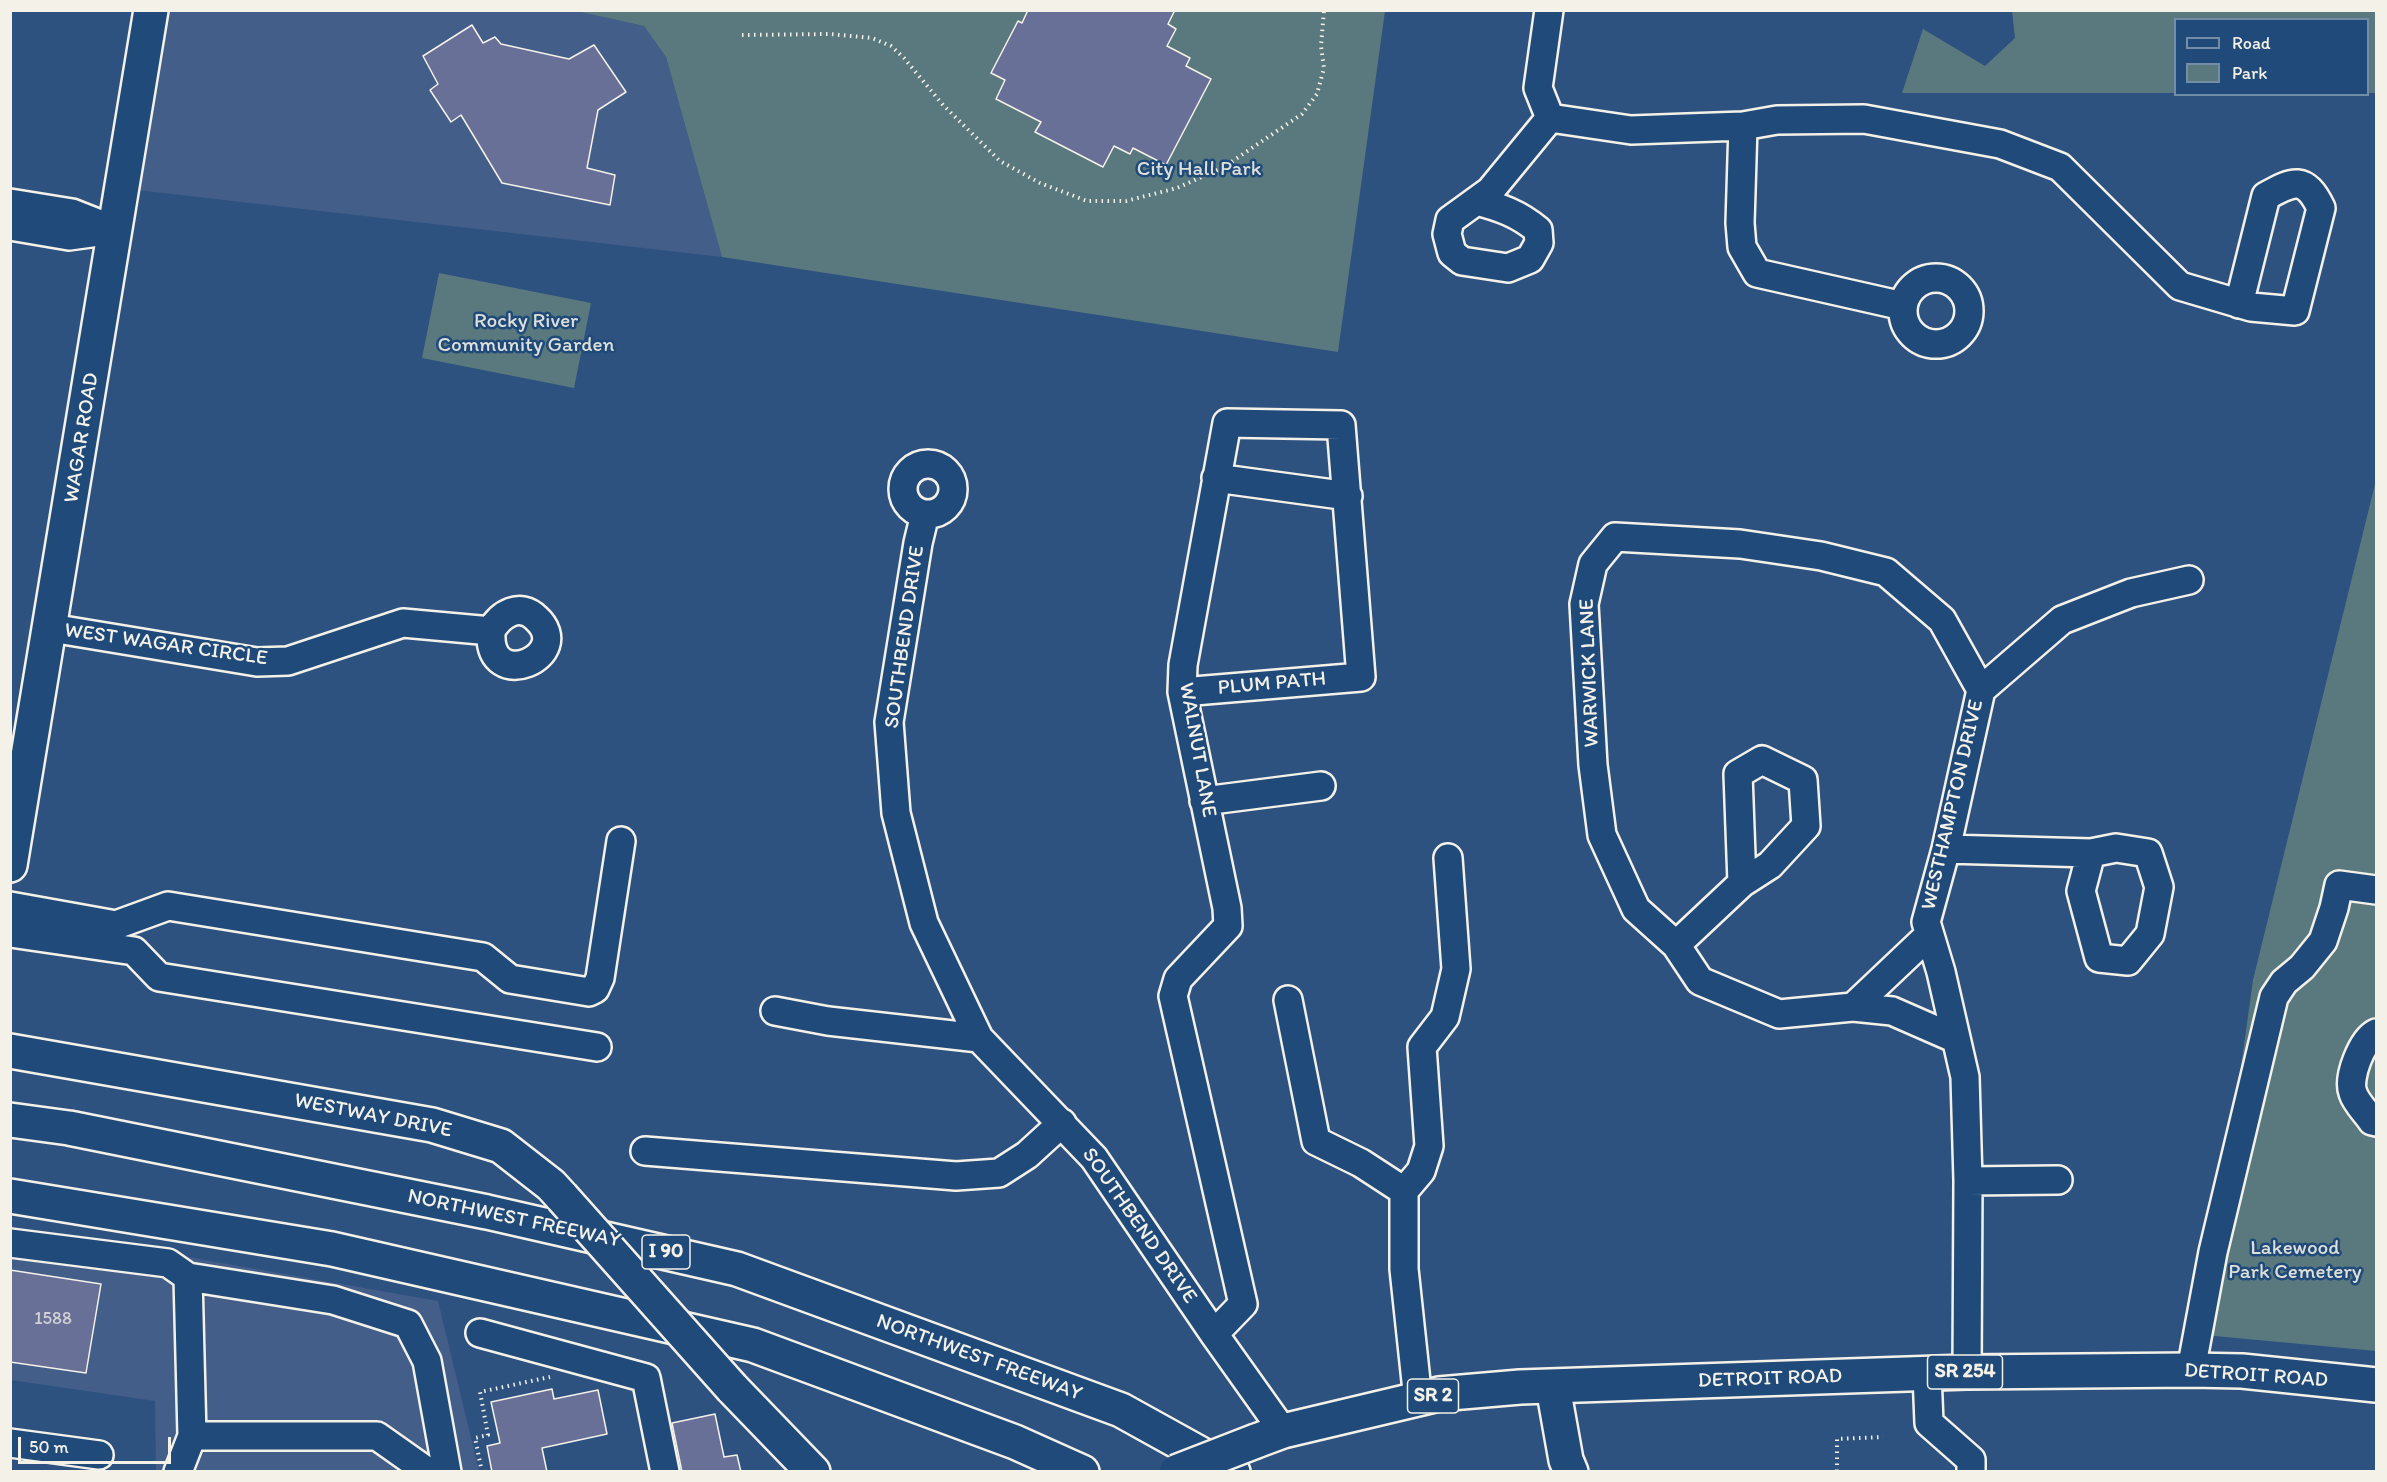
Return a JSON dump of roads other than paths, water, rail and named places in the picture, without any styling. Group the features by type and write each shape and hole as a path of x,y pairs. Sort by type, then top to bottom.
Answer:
{"main road":[{"name":"WAGAR ROAD","path":"10,865 51,628 151,10"},
{"name":"WESTWAY DRIVE","path":"10,1051 432,1125 501,1146 551,1185 732,1388 813,1472"},
{"name":"NORTHWEST FREEWAY","path":"10,1120 80,1131 487,1212 737,1269 1121,1410 1233,1472"},
{"path":"10,1196 332,1249 753,1345 1015,1442 1082,1472"},
{"name":"DETROIT ROAD","path":"1176,1472 1270,1436 1439,1394 1520,1387 1967,1372 2190,1370 2242,1371 2376,1385"},
{"path":"1553,1387 1566,1460 1571,1472"}],"street":[{"path":"1549,10 1538,88 1550,118"},
{"path":"1550,118 1631,130 1743,126 1777,120 1864,119 2000,144 2060,167 2180,286 2239,304 2251,307 2295,311 2321,208 2315,194 2301,184 2288,184 2266,196 2239,304"},
{"path":"1476,201 1490,191 1550,118"},
{"path":"1743,126 1740,223 1742,248 1757,273 1903,306"},
{"path":"10,203 72,213 115,230"},
{"path":"10,226 69,236 115,230"},
{"name":"WALNUT LANE","path":"1214,1334 1243,1304 1173,996 1178,979 1228,926 1227,908 1182,692 1183,665 1227,423 1341,425 1361,677"},
{"path":"1216,478 1348,496"},
{"name":"SOUTHBEND DRIVE","path":"925,514 918,543 889,722 896,813 924,923 979,1038 1094,1158 1214,1334 1270,1436"},
{"name":"WARWICK LANE","path":"1956,1039 1892,1011 1853,1007 1779,1014 1700,981 1676,945 1636,909 1602,835 1593,765 1584,603 1593,564 1616,537 1740,544 1821,556 1886,572 1942,620 1980,690"},
{"name":"WESTHAMPTON DRIVE","path":"1967,1372 1968,1181 1965,1077 1941,972 1926,922 1946,849 1980,690 2062,620 2131,593 2189,580"},
{"name":"WEST WAGAR CIRCLE","path":"51,628 257,662 288,661 403,623 491,631"},
{"name":"PLUM PATH","path":"1182,692 1361,677"},
{"path":"1204,801 1321,786"},
{"path":"10,906 116,926 168,906 483,957 510,979 589,992 595,989 600,978 621,841"},
{"path":"1946,849 2091,853"},
{"path":"1418,1400 1404,1269 1404,1191 1421,1172 1429,1146 1422,1047 1445,1017 1456,969 1448,858"},
{"path":"1676,945 1742,883"},
{"path":"2190,1370 2213,1252 2274,998 2284,982 2302,967 2323,941 2334,908 2338,885 2376,890"},
{"path":"10,933 134,951 159,977 597,1047"},
{"path":"1853,1007 1929,935"},
{"path":"1288,1000 1317,1141 1361,1163 1404,1191"},
{"path":"775,1011 828,1021 979,1038"},
{"path":"2376,1033 2361,1053 2353,1071 2352,1093 2372,1121 2376,1122"},
{"path":"645,1151 957,1176 999,1173 1027,1155 1062,1123"},
{"path":"1968,1181 2058,1180"},
{"path":"10,1243 168,1263 188,1277 333,1300 408,1324 428,1361 447,1472"},
{"path":"178,1472 192,1436 188,1277"},
{"path":"480,1333 646,1378 665,1472"},
{"path":"1927,1374 1929,1423 1971,1460 1971,1472"},
{"path":"192,1436 377,1436 428,1472"},
{"path":"10,1443 99,1455"}],"park label":[{"name":"City Hall Park","path":"1199,170"},
{"name":"Rocky River Community Garden","path":"526,334"},
{"name":"Lakewood Park Cemetery","path":"2295,1261"}]}
